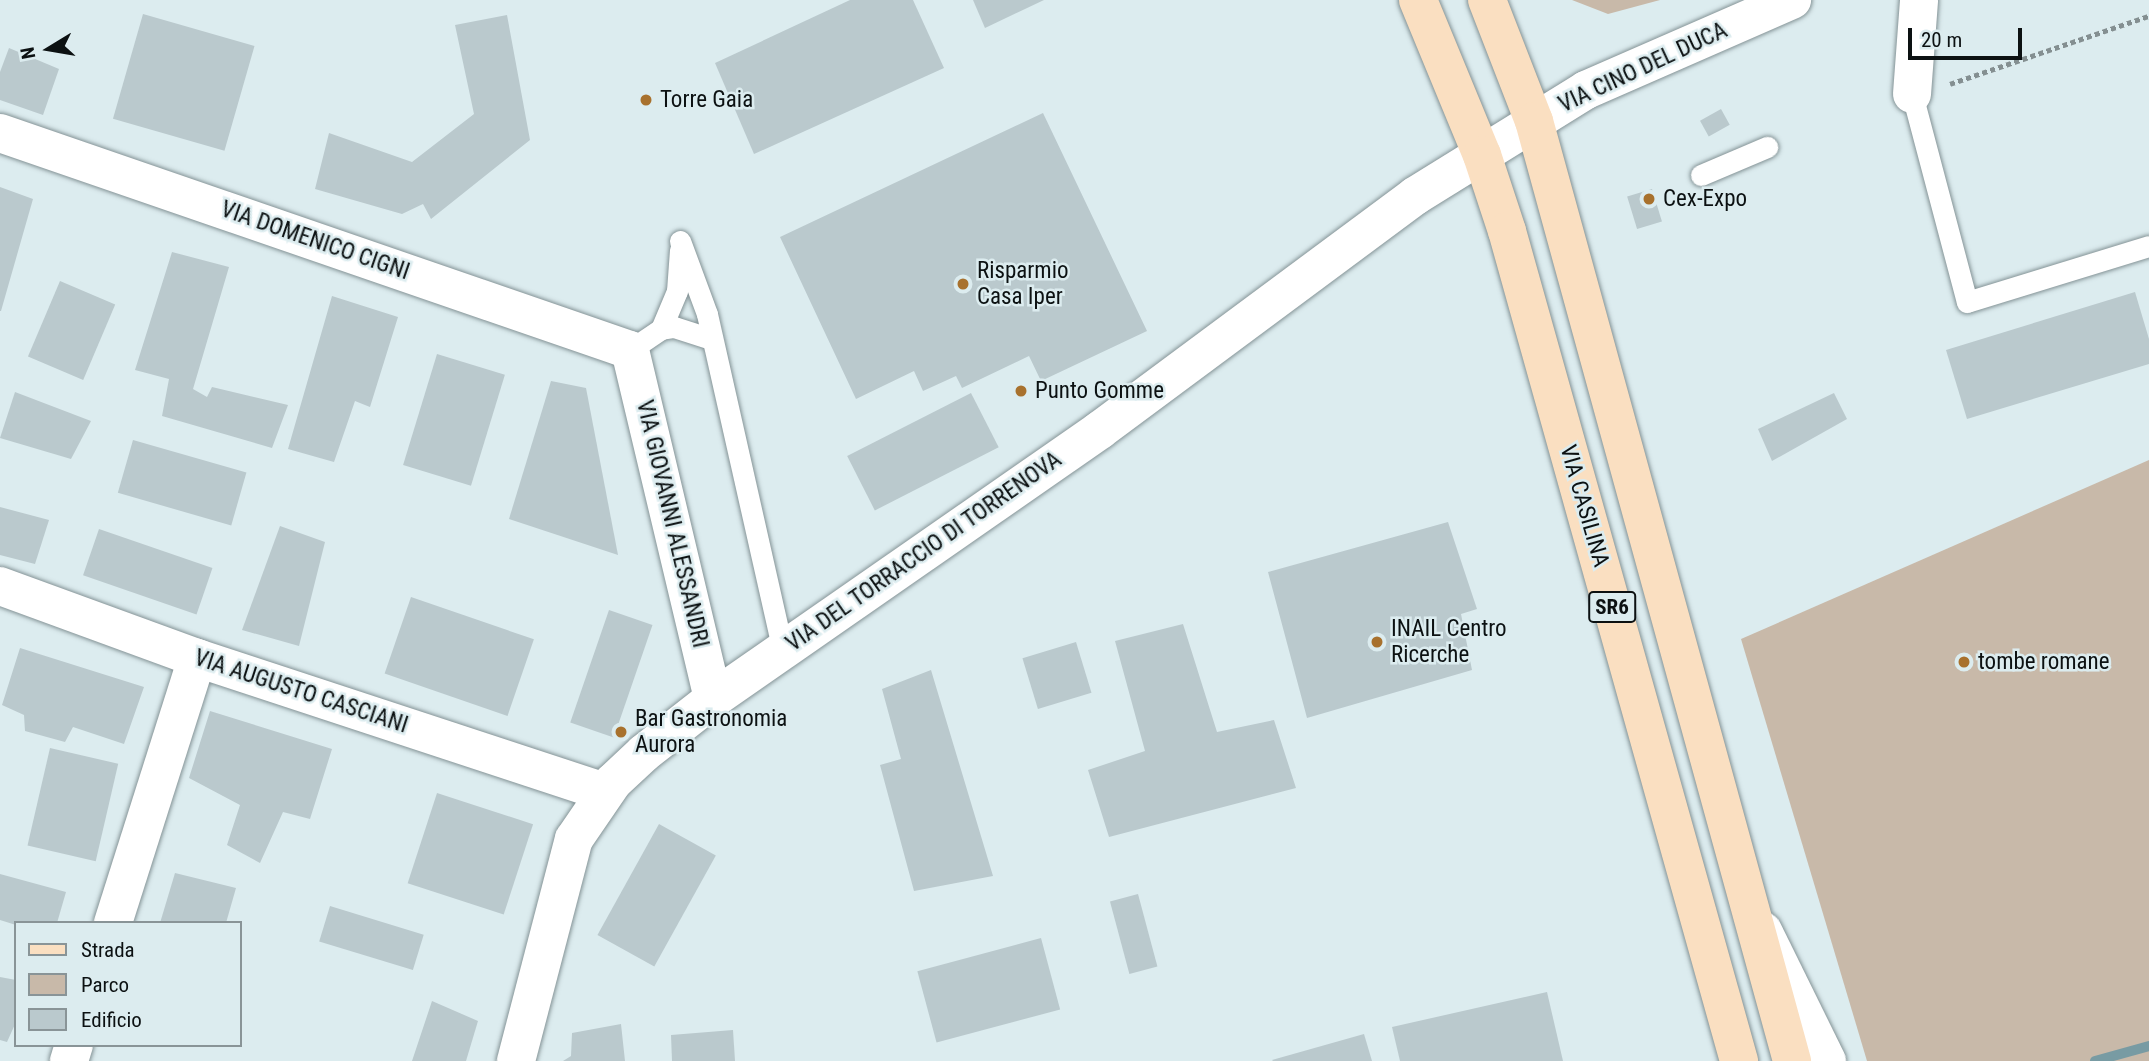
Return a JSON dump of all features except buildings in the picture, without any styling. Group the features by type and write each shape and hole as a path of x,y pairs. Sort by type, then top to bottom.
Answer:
{"main road":[{"name":"VIA CASILINA","path":"1418,0 1482,155 1739,1061"},
{"name":"SR6","path":"1487,0 1534,121 1792,1061"}],"street":[{"name":"VIA CINO DEL DUCA","path":"1482,155 1586,90 1792,0"},
{"path":"1912,94 1919,0"},
{"name":"VIA DOMENICO CIGNI","path":"0,133 646,339"},
{"name":"VIA DEL TORRACCIO DI TORRENOVA","path":"516,1061 566,861 582,823 604,792 644,753 713,699 1100,429 1407,202 1482,155"},
{"name":"VIA GIOVANNI ALESSANDRI","path":"646,339 713,699"},
{"name":"VIA AUGUSTO CASCIANI","path":"0,586 197,658 604,792"},
{"path":"114,921 197,658"},
{"path":"1749,906 1794,986 1827,1061"}],"lane":[{"path":"1912,94 1967,302 2149,246"},
{"path":"1701,175 1767,147"},
{"path":"646,339 677,291 680,241 702,296 783,650"},
{"path":"646,339 682,328 712,339"}],"path":[{"path":"1912,94 2149,16"}],"green space":[{"path":"1572,0 1660,0 1608,14"},
{"path":"2149,460 2149,1061 1867,1061 1741,639"}],"waterway":[{"path":"2095,1061 2149,1046"}],"place":[{"name":"Torre Gaia","path":"646,100"},
{"name":"Cex-Expo","path":"1649,199"},
{"name":"Risparmio Casa Iper","path":"963,284"},
{"name":"Punto Gomme","path":"1021,391"},
{"name":"INAIL Centro Ricerche","path":"1377,642"},
{"name":"tombe romane","path":"1964,662"},
{"name":"Bar Gastronomia Aurora","path":"621,732"}]}
